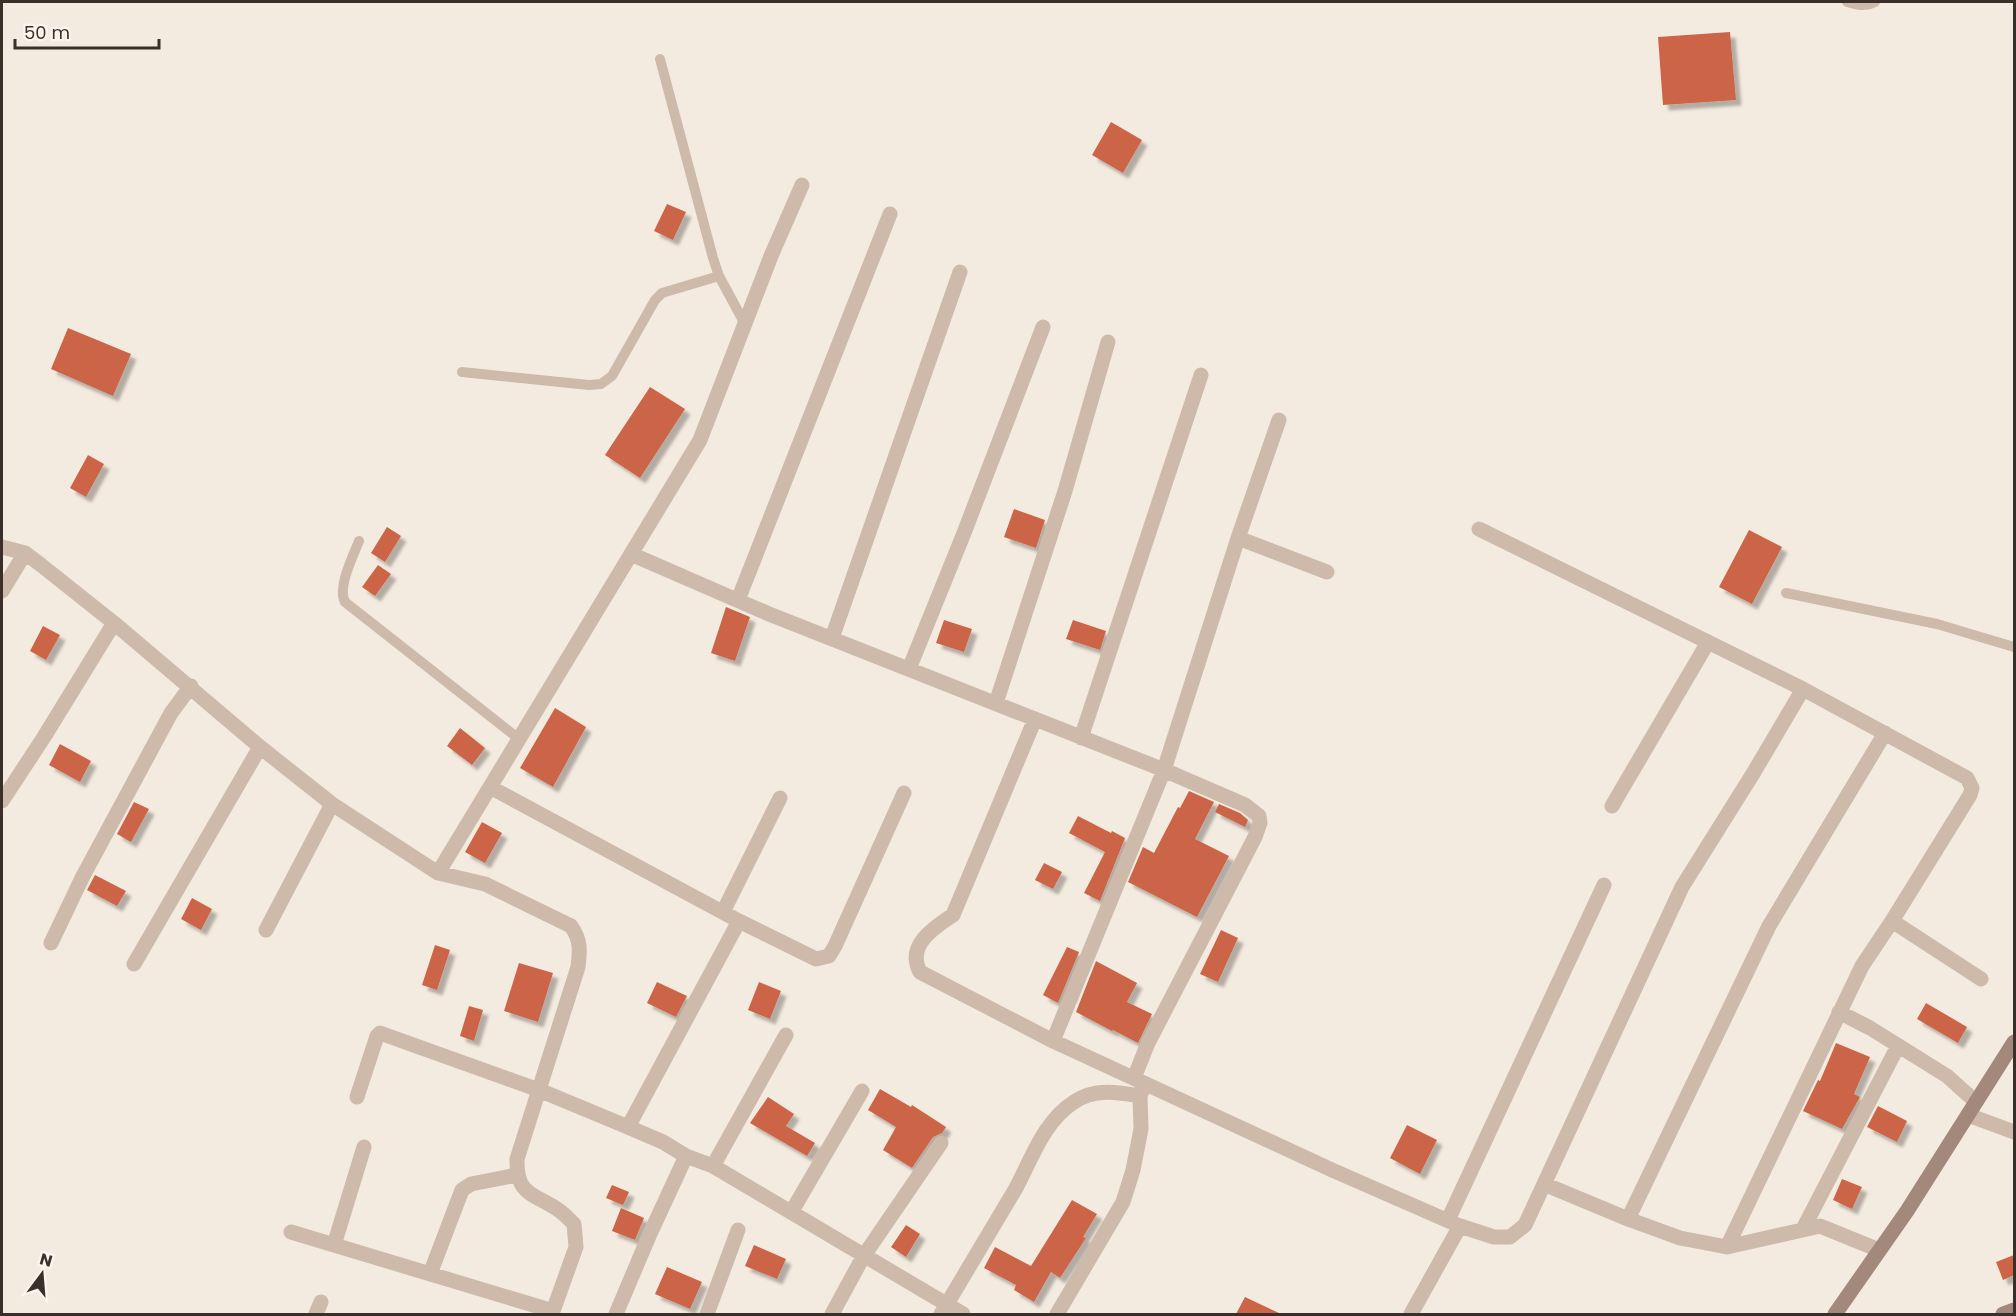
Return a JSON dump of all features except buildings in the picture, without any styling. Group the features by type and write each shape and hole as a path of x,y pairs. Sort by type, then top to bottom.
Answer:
{"street":[{"path":"438,873 700,440 771,256 802,185"},
{"path":"738,600 890,214"},
{"path":"832,638 960,272"},
{"path":"909,669 1043,327"},
{"path":"996,703 1065,491 1108,342"},
{"path":"1081,738 1201,375"},
{"path":"1053,1041 1164,770 1238,538 1279,420"},
{"path":"1479,529 1803,689 1960,773 1971,783 1970,795 1862,966 1727,1247"},
{"path":"1238,538 1327,572"},
{"path":"2,547 25,554 114,623 191,686 260,747 332,804 438,873 485,884 571,926 579,937 578,967 517,1159 517,1174 528,1193 561,1211 574,1224 576,1247 553,1313 291,1232"},
{"path":"2,591 25,554"},
{"path":"631,554 738,600 1164,770 1245,805 1259,816 1260,824 1255,837 1148,1044 1140,1085 1141,1129 1133,1170 1123,1202 1057,1314"},
{"path":"2,801 114,623"},
{"path":"1612,806 1708,642"},
{"path":"51,943 83,876 171,713 191,686"},
{"path":"1035,719 953,915 935,927 914,955 920,972 1140,1085 1454,1223 1494,1237 1510,1237 1525,1225 1683,886 1803,689"},
{"path":"1628,1219 1769,926 1885,733"},
{"path":"134,964 260,747"},
{"path":"490,787 740,921 816,959 829,956 835,946 904,793"},
{"path":"723,912 780,798"},
{"path":"266,930 332,804"},
{"path":"1411,1314 1454,1223 1604,885"},
{"path":"628,1127 740,921"},
{"path":"1892,921 1981,979"},
{"path":"1839,1012 1947,1076 1972,1109 2014,1132"},
{"path":"357,1097 377,1036 380,1033 539,1090 663,1142 686,1156 713,1166 792,1211 944,1310 963,1314"},
{"path":"713,1166 786,1035"},
{"path":"1835,1314 1907,1211 2014,1042"},
{"path":"1803,1230 1898,1046"},
{"path":"944,1310 1016,1187 1045,1132 1058,1114 1075,1101 1093,1093 1140,1085"},
{"path":"792,1211 862,1091"},
{"path":"832,1314 863,1257 941,1143"},
{"path":"334,1245 364,1147"},
{"path":"616,1314 686,1156"},
{"path":"430,1274 462,1190 471,1184 517,1174"},
{"path":"1544,1184 1680,1238 1727,1247 1820,1226 1879,1250"},
{"path":"708,1314 738,1230"},
{"path":"2003,1314 2014,1310"}],"lane":[{"path":"1847,2 1858,5 1875,2"},
{"path":"660,59 719,276 745,324"},
{"path":"462,372 589,385 601,384 612,376 655,300 662,293 719,276"},
{"path":"359,541 342,587 342,597 345,602 519,739"},
{"path":"1786,594 1937,624 2014,647"}]}
